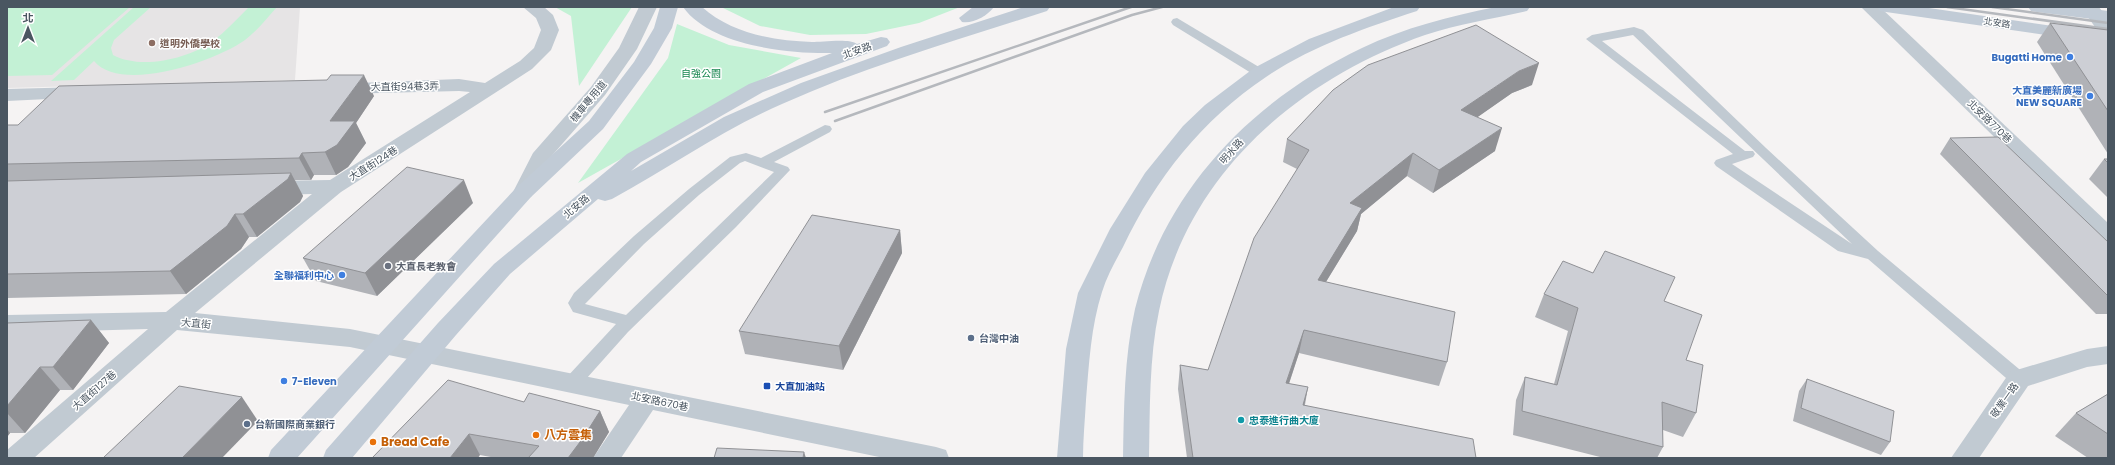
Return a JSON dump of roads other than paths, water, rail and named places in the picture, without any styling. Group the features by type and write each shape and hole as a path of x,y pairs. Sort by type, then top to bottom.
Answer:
{"main road":[{"path":"281,458 524,192 596,125 642,64 663,28 669,7"},
{"name":"北安路","path":"692,7 697,13 721,28 754,40 794,46 837,48 881,42 928,33 968,18 1004,7"},
{"name":"北安路","path":"968,18 985,7"},
{"path":"565,215 625,184 684,146 773,100 848,70 1041,7"},
{"path":"1070,458 1076,357 1090,292 1122,224 1156,169 1186,134 1217,105 1260,73 1305,47 1352,26 1410,7"},
{"name":"明水路","path":"1136,458 1138,380 1147,308 1163,256 1190,204 1221,160 1251,128 1288,99 1325,73 1373,50 1418,32 1484,14 1521,7"},
{"name":"北安路","path":"1886,7 2108,39"},
{"path":"2037,7 2098,13"},
{"name":"北安路","path":"336,458 426,353 502,269 634,158 756,88 809,67 881,42"}],"street":[{"name":"大直街124巷","path":"172,321 334,187 491,89 526,65 542,50 550,30 544,15 532,7"},
{"name":"機車專用道","path":"524,192 540,157 598,91 628,49 648,7"},
{"name":"北安路770巷","path":"1870,7 2108,235"},
{"path":"2098,13 2108,33"},
{"name":"大直街94巷3弄","path":"323,88 459,85 491,89"},
{"path":"7,95 102,93"},
{"path":"255,189 334,187"},
{"name":"大直街","path":"7,324 148,320 172,321 350,338 384,344"},
{"name":"大直街127巷","path":"16,458 172,321"},
{"name":"北安路670巷","path":"384,344 647,399 860,451 936,458"},
{"name":"敬業一路","path":"1964,458 2019,379 2087,358 2108,355"},
{"path":"606,458 647,399"}],"lane":[{"path":"1178,22 1260,73"},
{"path":"1742,155 1592,39 1634,31 1639,33 1761,151 1873,255 2019,379"},
{"path":"762,163 825,129"},
{"path":"1761,151 1742,155 1721,163 1842,247 1873,255"},
{"path":"572,383 597,353 630,322 750,205 783,170 746,158 736,160 694,192 639,240 580,297 576,303 579,308 630,322"}],"railway":[{"path":"825,112 1131,7"},
{"path":"835,121 1132,15 1162,7"},
{"path":"1947,7 2108,29"},
{"path":"1992,7 2108,23"}],"place":[{"name":"道明外僑學校","path":"152,43"},
{"name":"Bugatti Home","path":"2070,57"},
{"name":"大直美麗新廣場 NEW SQUARE","path":"2090,96"},
{"name":"大直長老教會","path":"388,266"},
{"name":"全聯福利中心","path":"342,275"},
{"name":"台灣中油","path":"971,338"},
{"name":"7-Eleven","path":"284,381"},
{"name":"大直加油站","path":"767,386"},
{"name":"忠泰進行曲大廈","path":"1241,420"},
{"name":"台新國際商業銀行","path":"247,424"},
{"name":"八方雲集","path":"536,435"},
{"name":"Bread Cafe","path":"373,442"}],"park label":[{"name":"自強公園","path":"701,73"}]}
